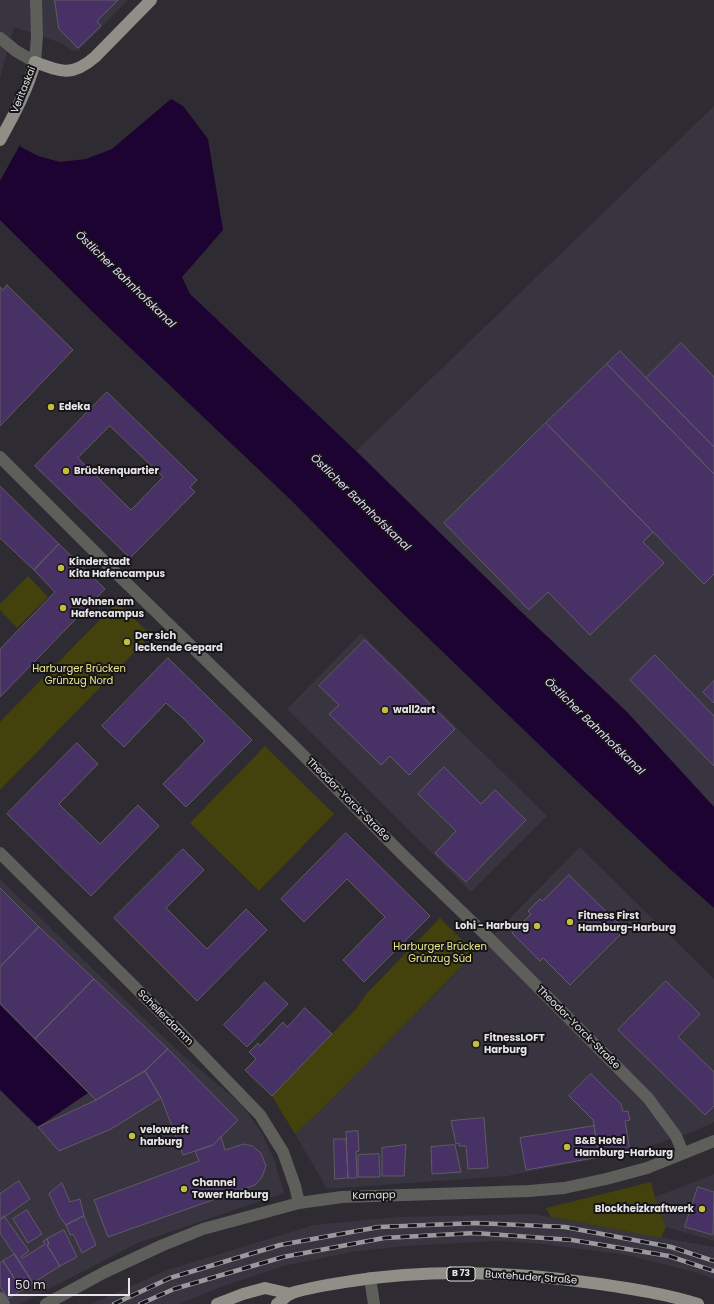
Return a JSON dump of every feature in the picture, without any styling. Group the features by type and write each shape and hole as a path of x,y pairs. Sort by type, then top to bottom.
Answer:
{"main road":[{"path":"35,62 55,70 76,70 87,64 95,57 151,0"},
{"name":"Veritaskai","path":"0,140 13,118 28,84 35,62"},
{"name":"Buxtehuder Straße","path":"277,1304 291,1294 323,1286 370,1278 464,1274 529,1275 573,1280 642,1291 698,1304"},
{"name":"Buxtehuder Straße","path":"217,1304 265,1288 291,1294"}],"street":[{"path":"0,38 16,51 35,62 37,36 36,0"},
{"name":"Theodor-Yorck-Straße","path":"0,457 126,583 499,948 648,1098 676,1136 683,1153"},
{"name":"Schellerdamm","path":"0,853 177,1029 260,1115 283,1152 294,1181 299,1203"},
{"name":"Karnapp","path":"46,1304 104,1272 163,1245 203,1230 299,1203 342,1196 529,1191 564,1188 647,1168 714,1141"},
{"path":"370,1278 374,1304"},
{"path":"0,1298 4,1304"}],"shaded area":[{"path":"0,0 128,0 78,51 71,50 61,43 14,27 0,78"},
{"path":"714,106 714,807 627,712 514,605 356,451"},
{"path":"361,633 547,816 471,892 287,709"},
{"path":"580,847 714,979 714,1122 695,1131 632,1152 507,1176 326,1189 295,1134 325,1106"},
{"path":"0,879 178,1051 240,1103 262,1133 274,1159 284,1193 138,1243 20,1304 0,1304"},
{"path":"714,1174 714,1241 666,1227 655,1197"},
{"path":"533,1214 714,1247 714,1279 691,1271 626,1255 542,1244 500,1241 405,1246 351,1252 284,1266 221,1287 179,1304 91,1304 167,1270 314,1225 397,1217"}],"green space":[{"path":"28,576 48,597 17,628 0,610 0,604"},
{"name":"Harburger Brücken Grünzug Nord","path":"117,602 151,635 0,790 0,722"},
{"path":"265,746 334,814 259,891 190,823"},
{"name":"Harburger Brücken Grünzug Süd","path":"440,918 475,953 325,1106 295,1134 272,1096 355,1010 367,993"},
{"path":"651,1182 666,1227 661,1238 551,1217 546,1208"}],"water":[{"name":"Östlicher Bahnhofskanal","path":"171,99 183,106 208,139 223,230 182,277 190,294 356,451 514,605 627,712 714,807 714,908 669,868 579,783 392,603 293,502 104,323 0,220 0,117 21,147 38,156 60,162 86,159 112,149"},
{"path":"0,1005 88,1093 38,1127 0,1090"}],"pier":[{"path":"0,115 21,143 0,181"}],"building":[{"path":"55,0 118,0 97,21 101,26 78,48 59,29"},
{"path":"7,285 73,350 0,426 0,287 3,290"},
{"path":"681,343 714,377 714,447 646,378"},
{"path":"620,351 714,447 714,474 607,364"},
{"path":"607,364 714,474 714,574 704,584 546,423"},
{"name":"Brückenquartier","path":"107,392 197,480 190,487 195,492 130,558 35,466","holes":["110,426 163,477 131,510 78,458"]},
{"path":"546,423 653,532 643,542 664,563 590,635 548,592 529,610 444,523"},
{"path":"0,486 59,544 34,570 0,538"},
{"name":"Wohnen am Hafencampus","path":"59,544 105,589 0,697 0,649 55,592 34,570"},
{"name":"wall2art","path":"365,640 455,729 409,775 390,756 381,765 329,714 339,705 319,686"},
{"path":"655,655 714,716 714,766 630,680"},
{"path":"168,658 252,740 186,807 163,784 205,741 182,717 166,703 124,747 102,726"},
{"path":"714,681 714,703 703,692"},
{"path":"77,743 98,764 59,804 100,844 138,805 159,826 91,896 7,814"},
{"path":"444,767 481,804 495,790 526,820 466,882 435,853 456,831 418,794"},
{"path":"346,833 430,916 364,982 343,960 385,917 347,879 304,922 281,899"},
{"path":"183,849 204,870 166,908 207,949 246,909 267,930 197,1001 114,918"},
{"name":"Fitness First Hamburg-Harburg","path":"569,875 625,930 570,985 543,958 540,961 512,933 531,914 528,911 540,899 542,901"},
{"path":"0,888 39,927 0,967"},
{"path":"39,927 94,979 35,1039 0,1003 0,967"},
{"path":"94,979 168,1049 145,1071 96,1100 35,1039"},
{"path":"666,981 700,1014 678,1037 714,1072 714,1106 705,1115 618,1030"},
{"path":"265,982 288,1004 247,1047 224,1025"},
{"path":"305,1008 332,1034 272,1096 245,1070 256,1059 249,1052 258,1043 260,1046 283,1022 287,1027"},
{"path":"168,1049 238,1120 213,1145 183,1155 161,1098 145,1071"},
{"path":"145,1071 161,1098 111,1129 59,1151 38,1127 96,1100"},
{"path":"591,1074 621,1104 623,1112 628,1111 630,1120 625,1121 630,1151 599,1157 593,1120 569,1096"},
{"path":"484,1118 488,1168 468,1169 466,1146 459,1146 459,1143 456,1144 451,1121"},
{"path":"594,1126 599,1157 526,1170 520,1138"},
{"path":"358,1131 359,1151 356,1152 357,1178 348,1178 346,1132"},
{"name":"Channel Tower Harburg","path":"221,1137 225,1150 244,1144 252,1146 261,1153 266,1166 262,1177 255,1185 108,1237 94,1200 199,1161 195,1151 213,1145"},
{"path":"334,1139 346,1139 348,1178 335,1179"},
{"path":"406,1145 404,1176 382,1176 382,1148"},
{"path":"455,1145 461,1172 432,1174 431,1147"},
{"path":"379,1154 380,1177 358,1177 358,1155"},
{"path":"19,1181 30,1199 0,1220 0,1194"},
{"path":"62,1183 70,1202 80,1199 84,1216 66,1225 60,1217 49,1194"},
{"name":"Blockheizkraftwerk","path":"698,1187 714,1192 713,1235 685,1227"},
{"path":"27,1210 42,1234 28,1243 13,1219"},
{"path":"4,1216 29,1251 21,1257 23,1258 45,1244 43,1241 47,1239 49,1244 47,1245 60,1266 33,1283 0,1233 0,1220"},
{"path":"84,1216 96,1245 82,1253 73,1234 70,1235 66,1225"},
{"path":"64,1230 77,1257 60,1266 47,1245 49,1244 47,1239"},
{"path":"15,1254 33,1283 22,1290 3,1261"},
{"path":"3,1261 22,1290 8,1299 0,1286 0,1264"}],"railway":[{"path":"114,1304 170,1278 280,1245 379,1227 476,1223 565,1227 671,1247 714,1261"},
{"path":"140,1304 174,1289 283,1257 384,1238 475,1233 572,1240 669,1256 714,1271"}],"place":[{"name":"Edeka","path":"51,407"},
{"name":"Brückenquartier","path":"66,471"},
{"name":"Kinderstadt Kita Hafencampus","path":"61,568"},
{"name":"Wohnen am Hafencampus","path":"63,608"},
{"name":"Der sich leckende Gepard","path":"127,642"},
{"name":"wall2art","path":"385,710"},
{"name":"Fitness First Hamburg-Harburg","path":"570,922"},
{"name":"Lohi - Harburg","path":"537,926"},
{"name":"FitnessLOFT Harburg","path":"476,1044"},
{"name":"velowerft harburg","path":"132,1136"},
{"name":"B&B Hotel Hamburg-Harburg","path":"567,1147"},
{"name":"Channel Tower Harburg","path":"184,1189"},
{"name":"Blockheizkraftwerk","path":"702,1209"}]}
